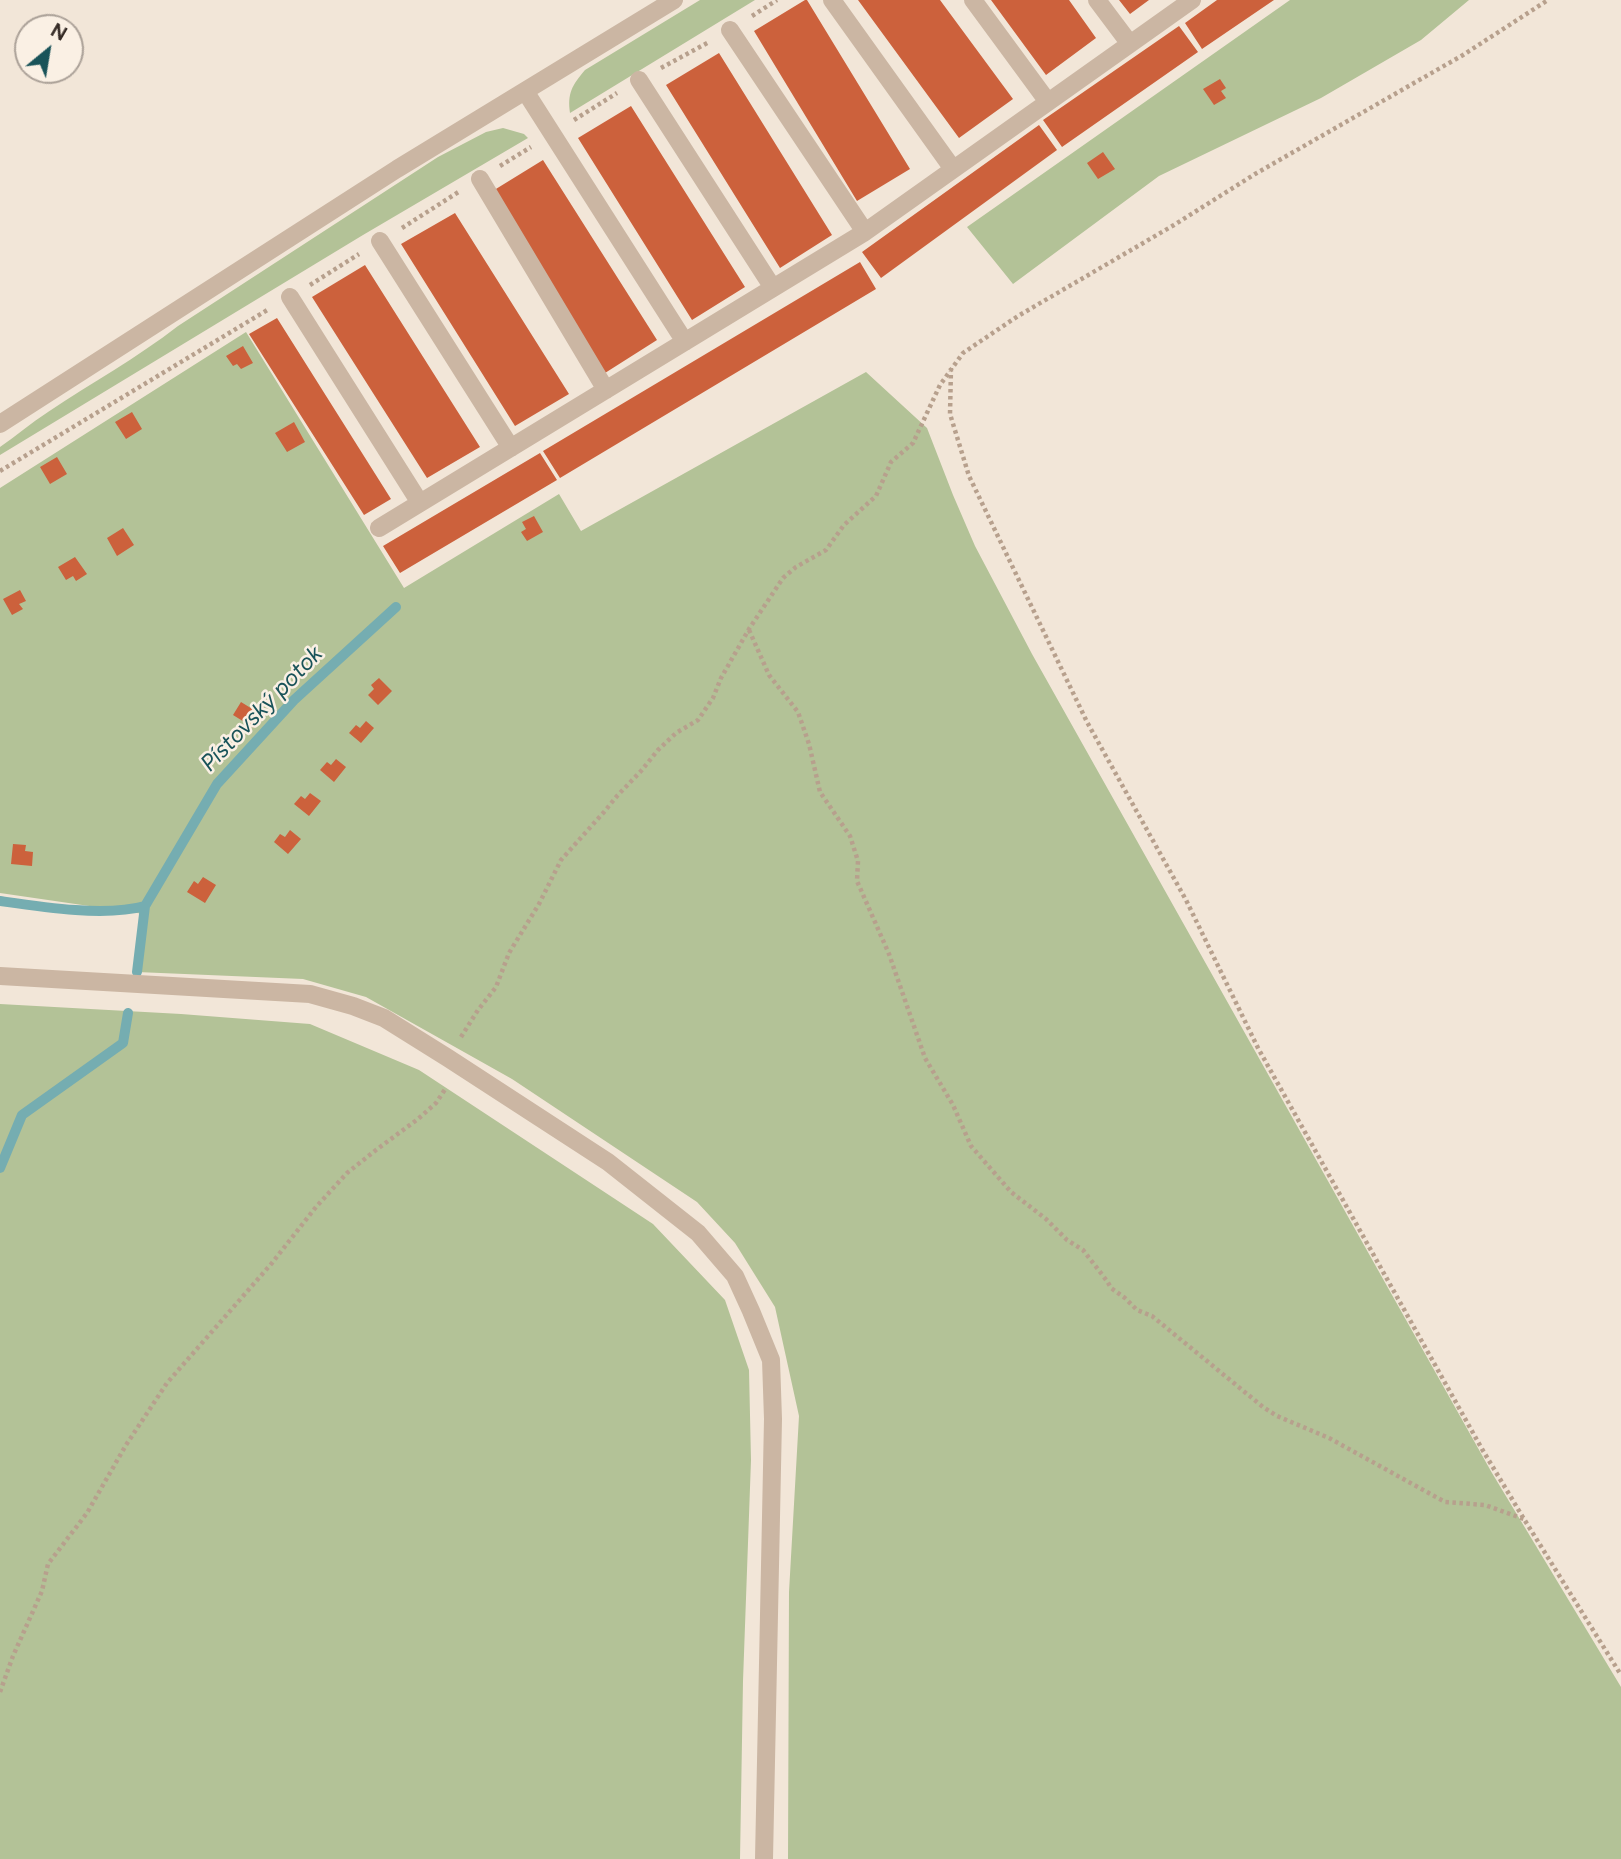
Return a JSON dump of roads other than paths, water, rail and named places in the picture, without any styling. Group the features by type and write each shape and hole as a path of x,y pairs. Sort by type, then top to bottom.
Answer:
{"street":[{"path":"0,424 397,169 674,0"},
{"path":"832,0 953,169"},
{"path":"973,0 1048,102"},
{"path":"1097,0 1130,44"},
{"path":"379,528 865,232 1192,0"},
{"path":"730,30 865,232"},
{"path":"639,80 773,288"},
{"path":"525,91 685,342"},
{"path":"480,179 606,390"},
{"path":"380,241 511,448"},
{"path":"290,297 421,503"},
{"path":"0,976 310,994 353,1006 384,1018 608,1162 698,1233 735,1276 771,1360 773,1419 764,1859"}],"waterway":[{"name":"Pístovský potok","path":"137,972 145,906 217,784 294,700 396,607"},
{"path":"0,901 92,911 145,906"},
{"name":"Pístovský potok","path":"0,1168 22,1115 123,1043 128,1013"}]}
